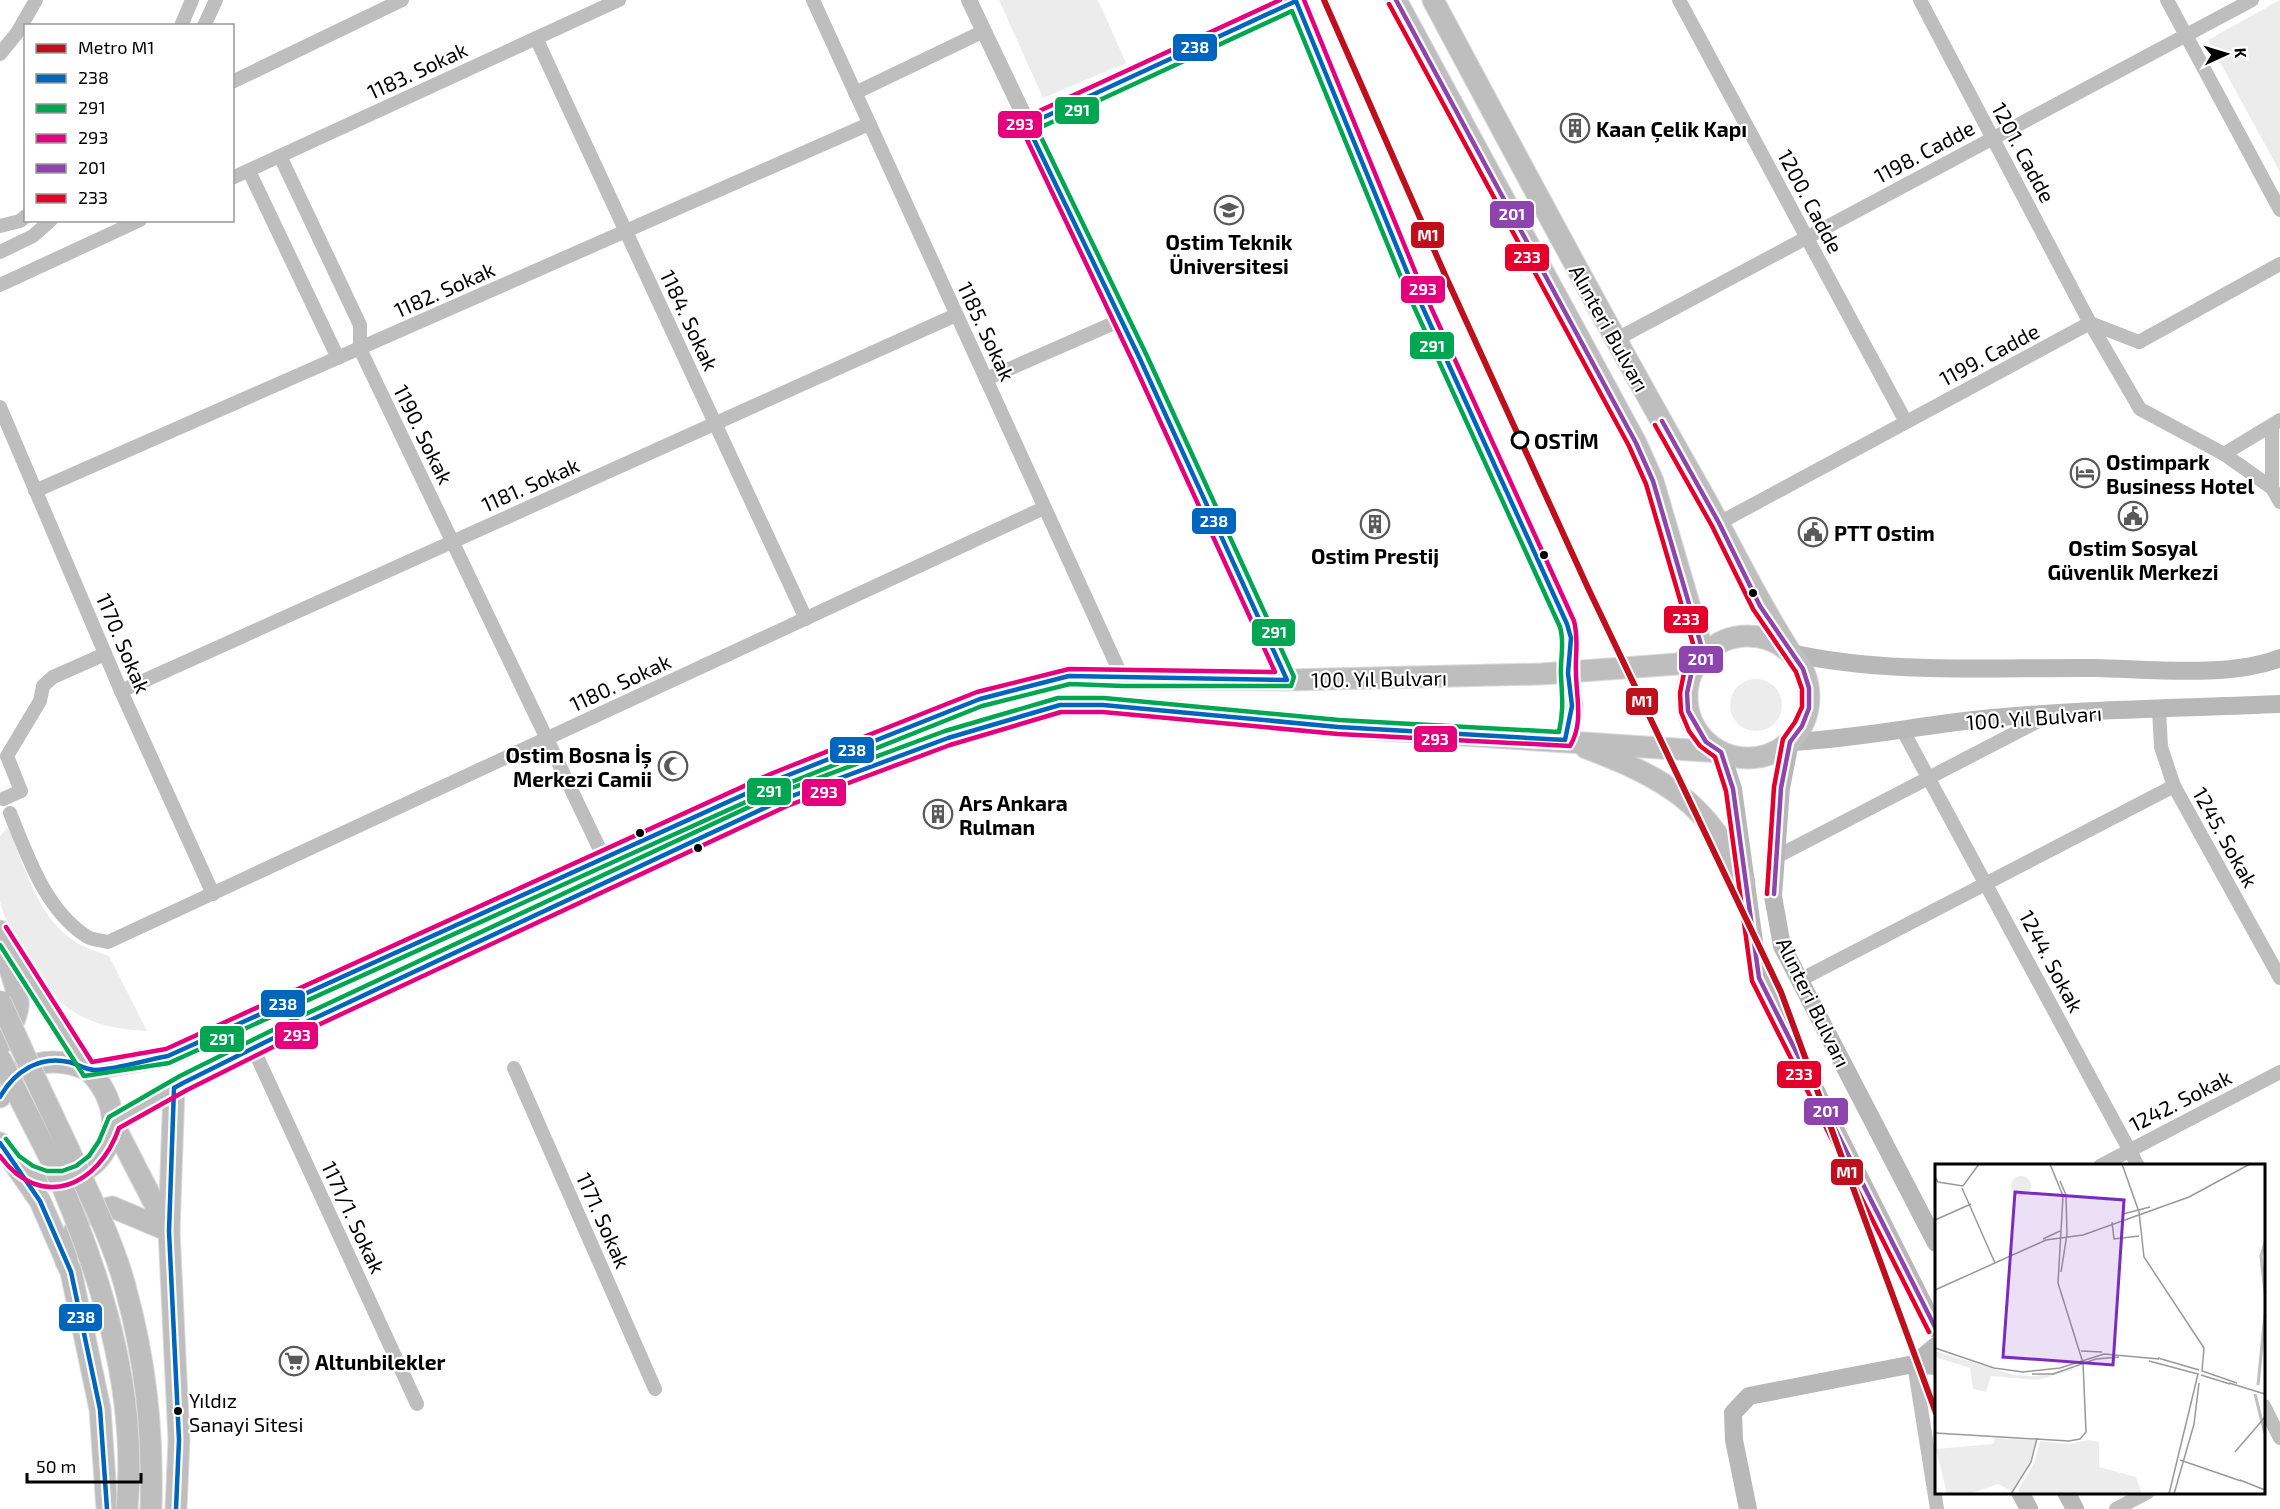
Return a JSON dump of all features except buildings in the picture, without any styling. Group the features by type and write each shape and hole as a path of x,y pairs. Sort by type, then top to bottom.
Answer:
{"main road":[{"name":"Alınteri Bulvarı","path":"1396,0 1636,443 1653,481 1704,655"},
{"name":"Alınteri Bulvarı","path":"1433,0 1615,340 1719,524 1760,606 1791,653"},
{"path":"1754,636 1774,641 1791,653 1803,669 1809,688 1809,708 1802,726 1790,742 1774,752 1757,758 1738,758 1721,752 1706,742 1695,728 1688,711 1687,693 1691,675 1704,655 1715,645 1734,637 1754,636"},
{"name":"100. Yıl Bulvarı","path":"1791,653 1834,663 1938,667 2220,670 2280,658"},
{"name":"100. Yıl Bulvarı","path":"88,1070 168,1056 776,780 980,699 1069,676 1123,679 1287,680 1568,673 1677,664 1704,655"},
{"path":"1565,740 1572,706 1568,673"},
{"name":"100. Yıl Bulvarı","path":"1790,742 1842,740 1902,729 1994,717 2280,704"},
{"path":"113,1123 174,1088 253,1048 784,799 948,738 1060,705 1103,705 1416,732 1721,752"},
{"path":"1565,740 1626,763 1674,789 1707,819 1731,851 1744,882"},
{"name":"Alınteri Bulvarı","path":"1790,742 1781,788 1778,856 1773,896 1782,946 1935,1241"},
{"name":"Alınteri Bulvarı","path":"1721,752 1733,789 1759,978 1935,1327"},
{"path":"0,1042 3,1042 17,1018 20,998 1,932"},
{"path":"1,932 88,1070 102,1085 111,1103 113,1123 110,1141 101,1156 88,1169 71,1177 53,1179 36,1176 10,1164"},
{"path":"0,1001 36,1080 102,1288 122,1379 131,1470 128,1509"},
{"path":"168,1056 160,1069 161,1080 166,1086 174,1088"},
{"path":"0,1058 8,1094 59,1154 125,1284 146,1379 153,1447 151,1509"},
{"path":"8,1094 17,1073 33,1064 61,1061 88,1070"},
{"path":"174,1088 169,1231 179,1440 176,1509"},
{"path":"113,1123 169,1231"},
{"path":"0,1143 10,1164 40,1201 71,1272 100,1409 107,1509"},
{"path":"66,1262 68,1244 82,1216 111,1207 169,1231"},
{"path":"1914,1364 1935,1347"},
{"path":"1748,1509 1734,1440 1733,1413 1749,1396 1914,1364 1935,1366"},
{"path":"2021,1494 2029,1509"},
{"path":"2067,1494 2075,1509"}],"street":[{"path":"0,54 17,33 36,0"},
{"path":"182,24 192,0"},
{"path":"205,24 216,0"},
{"path":"234,81 402,0"},
{"name":"1183. Sokak","path":"234,177 619,0"},
{"name":"1185. Sokak","path":"813,0 1123,679"},
{"path":"969,0 982,32 1121,320 1287,680"},
{"path":"1027,125 1296,0 1412,284 1567,624 1571,638 1568,673"},
{"name":"1200. Cadde","path":"1679,0 1906,422"},
{"name":"1201. Cadde","path":"1920,0 2090,323 2140,409 2224,454 2272,488"},
{"path":"2167,0 2280,210"},
{"name":"1198. Cadde","path":"1615,340 2252,0"},
{"path":"855,93 982,32"},
{"name":"1184. Sokak","path":"536,38 806,619"},
{"name":"1182. Sokak","path":"35,491 869,124"},
{"name":"1190. Sokak","path":"280,156 360,325 360,349 604,858"},
{"path":"249,171 339,358"},
{"path":"0,225 20,221 24,218"},
{"path":"0,252 33,236 49,222"},
{"path":"0,285 136,222"},
{"path":"2090,323 2139,342 2280,264"},
{"name":"1181. Sokak","path":"121,691 956,315"},
{"path":"986,380 1121,320"},
{"name":"1199. Cadde","path":"1719,524 2090,323"},
{"name":"1170. Sokak","path":"0,407 121,691 213,894"},
{"path":"2224,454 2276,424"},
{"path":"2276,424 2272,488 2280,502"},
{"name":"1180. Sokak","path":"10,813 32,866 56,908 87,937 108,942 1044,508"},
{"path":"3,799 21,791 7,756 40,701 44,686 53,677 105,654"},
{"name":"1245. Sokak","path":"2159,710 2161,747 2174,786 2280,978"},
{"path":"1778,856 2050,715"},
{"name":"1244. Sokak","path":"1902,729 2137,1164"},
{"path":"1800,981 2174,786"},
{"name":"1171/1. Sokak","path":"253,1048 417,1404"},
{"name":"1171. Sokak","path":"514,1068 655,1389"},
{"name":"1242. Sokak","path":"2104,1164 2280,1072"},
{"path":"1914,1364 1935,1491"},
{"path":"2265,1408 2274,1430"},
{"path":"1936,1494 1938,1509"},
{"path":"2116,1509 2144,1494"}],"shaded area":[{"path":"999,0 1098,0 1126,63 1043,98"},
{"path":"2280,0 2280,172 2208,40"},
{"path":"1751,679 1761,679 1775,686 1782,705 1775,724 1761,731 1751,731 1741,727 1734,720 1730,710 1730,700 1734,690 1741,683"},
{"path":"8,827 34,892 53,922 82,946 109,956 147,1031 122,1029 84,1017 55,997 43,982 19,943 1,906 0,836"}],"metro line":[{"name":"M1","path":"1324,0 1446,277 1588,588 1781,992 1935,1410"}],"transit line":[{"name":"293","path":"6,927 92,1062 166,1049 773,773 977,692 1069,669 1275,672 1133,362 1020,125 1024,118 1280,0"},
{"name":"293","path":"0,1156 16,1173 33,1183 50,1187 67,1185 83,1177 98,1165 110,1148 119,1128 187,1090 301,1033 787,806 950,745 1061,712 1103,712 1338,734 1570,746 1578,719 1577,641 1574,621 1419,281 1304,0"},
{"name":"201","path":"1396,0 1636,443 1653,481 1704,655 1691,675 1687,693 1688,711 1706,742 1721,752 1733,789 1759,978 1935,1327"},
{"name":"238","path":"0,1097 12,1080 38,1063 58,1060 95,1070 168,1056 776,780 980,699 1069,676 1287,680 1140,359 1027,125 1296,1 1412,284 1567,624 1571,638 1568,673 1572,706 1565,740 1338,727 1103,705 1060,705 948,738 784,799 298,1026 183,1083 174,1088 169,1231 179,1440 176,1509"},
{"name":"233","path":"1389,4 1629,446 1646,484 1696,654 1684,673 1680,693 1681,712 1689,731 1700,746 1715,757 1726,791 1752,981 1929,1332"},
{"name":"291","path":"0,945 84,1076 169,1063 779,787 982,706 1070,684 1291,686 1294,677 1147,356 1037,129 1292,11 1405,287 1560,627 1562,716 1559,732 1339,720 1104,698 1058,698 945,731 781,792 295,1019 180,1076 109,1117 99,1141 89,1156 76,1166 62,1171 47,1171 33,1166 19,1156 6,1139"},
{"name":"201","path":"1662,421 1719,523 1760,606 1803,669 1809,688 1809,708 1802,726 1790,742 1781,788 1774,894"},
{"name":"233","path":"1655,425 1712,526 1753,609 1796,672 1802,689 1802,707 1783,739 1774,787 1767,894"},
{"name":"238","path":"0,1143 40,1201 71,1272 100,1409 107,1509"}],"place":[{"name":"Kaan Çelik Kapı","path":"1575,128"},
{"name":"Ostim Teknik Üniversitesi","path":"1229,210"},
{"name":"OSTİM","path":"1520,440"},
{"name":"Ostimpark Business Hotel","path":"2085,473"},
{"name":"Ostim Sosyal Güvenlik Merkezi","path":"2133,516"},
{"name":"Ostim Prestij","path":"1375,524"},
{"name":"PTT Ostim","path":"1813,532"},
{"name":"Ostim Bosna İş Merkezi Camii","path":"673,766"},
{"name":"Ars Ankara Rulman","path":"938,814"},
{"name":"Altunbilekler","path":"294,1361"},
{"name":"Yıldız Sanayi Sitesi","path":"178,1411"}]}
